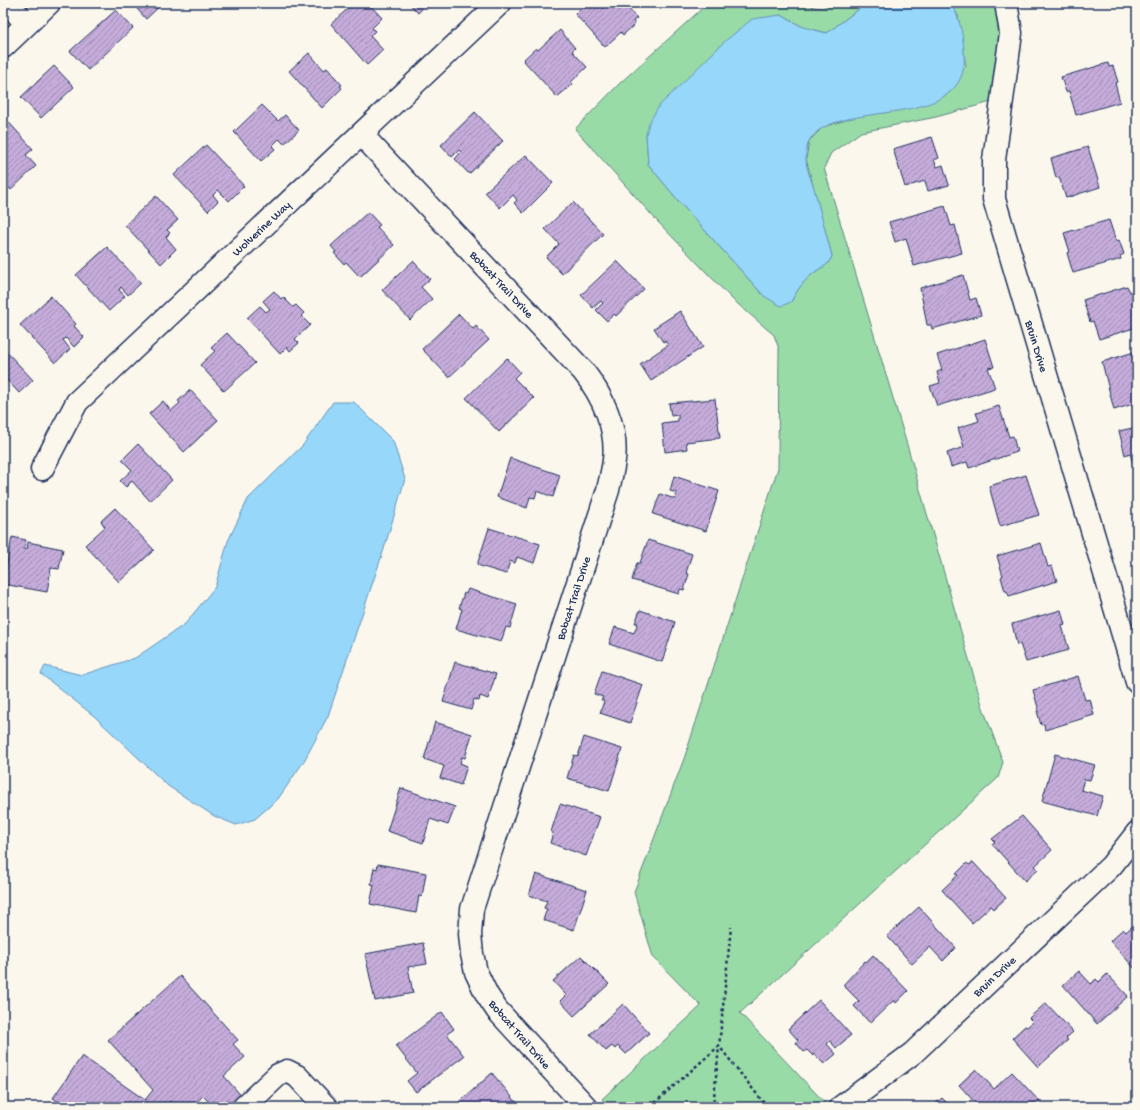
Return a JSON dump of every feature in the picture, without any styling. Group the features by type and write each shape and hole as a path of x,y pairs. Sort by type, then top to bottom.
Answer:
{"street":[{"path":"7,3 27,24"},
{"path":"3,47 49,3"},
{"name":"Wolverine Way","path":"42,469 77,402 500,3"},
{"name":"Bruin Drive","path":"1006,3 1010,33 994,160 994,199 1137,682"},
{"name":"Bobcat Trail Drive","path":"361,134 583,371 598,392 608,416 612,432 614,459 608,490 472,909 470,934 476,972 491,1002 586,1107"},
{"name":"Bruin Drive","path":"841,1107 913,1053 1110,866 1137,833"},
{"path":"244,1107 278,1075 287,1071 296,1076 326,1107"}],"path":[{"path":"713,1107 731,927"},
{"path":"650,1107 719,1046"},
{"path":"719,1046 767,1107"}],"green space":[{"path":"708,3 809,3 813,7 823,8 829,3 867,3 827,33 803,27 781,15 646,134 648,164 681,204 764,296 791,302 798,289 804,282 827,264 832,256 806,159 809,141 823,127 843,121 966,67 958,16 951,3 994,3 999,27 997,65 991,102 936,117 861,132 831,153 824,168 908,448 983,708 1003,762 998,778 740,1013 827,1105 825,1107 609,1107 602,1099 701,1006 653,957 634,892 685,756 778,468 779,349 774,335 732,299 658,222 575,129 620,83"}],"water":[{"path":"867,3 951,3 959,21 963,39 964,52 961,78 947,95 925,105 845,120 823,128 809,141 806,155 807,166 832,256 827,264 804,282 798,289 791,302 781,306 764,296 681,204 648,164 646,134 649,123 659,106 724,42 752,19 781,15 803,27 827,33"},
{"path":"333,402 354,402 393,441 405,479 384,549 328,716 304,761 278,799 255,819 236,825 214,816 168,786 94,716 41,674 45,666 82,675 135,658 185,624 215,587 228,541 248,499 303,445"}],"building":[{"path":"132,3 163,3 146,19"},
{"path":"354,3 368,3 382,18 372,28 375,31 370,36 383,50 367,65 331,24"},
{"path":"409,3 428,3 418,13"},
{"path":"587,3 623,3 637,18 633,21 635,24 623,35 621,32 605,47 575,14"},
{"path":"116,10 133,28 88,70 70,51"},
{"path":"560,30 575,48 572,51 587,67 571,82 573,84 557,97 523,60 536,48 538,50"},
{"path":"309,53 324,70 327,68 342,85 340,86 342,88 322,108 289,71"},
{"path":"1108,63 1109,67 1113,66 1118,82 1115,83 1120,102 1076,115 1069,91 1066,92 1061,77"},
{"path":"54,66 74,87 41,118 21,97"},
{"path":"262,105 278,121 285,115 299,130 284,144 279,139 272,146 275,149 261,161 234,132"},
{"path":"475,112 503,141 469,174 455,159 461,152 459,150 452,157 441,145"},
{"path":"4,117 33,149 26,155 36,166 11,190 3,181"},
{"path":"932,137 939,158 934,160 937,167 943,165 949,185 928,191 925,181 905,187 893,149"},
{"path":"206,145 244,186 229,201 218,190 213,195 218,201 208,211 174,175"},
{"path":"1088,147 1100,187 1066,198 1059,177 1056,178 1051,158"},
{"path":"526,155 553,183 523,213 514,203 517,200 513,195 500,208 485,192"},
{"path":"156,196 178,220 167,230 170,233 166,237 176,249 161,264 125,225"},
{"path":"573,202 603,234 562,274 546,257 559,244 545,229"},
{"path":"945,206 951,226 955,225 962,253 914,266 906,238 895,242 889,222"},
{"path":"368,212 380,225 377,227 394,245 360,277 346,262 344,264 334,253 336,252 331,246"},
{"path":"1109,220 1116,241 1119,240 1124,254 1120,256 1121,259 1073,273 1067,253 1070,252 1064,233"},
{"path":"107,247 141,283 128,295 121,287 119,290 125,296 109,311 76,275"},
{"path":"413,261 430,279 421,287 432,299 410,320 382,290"},
{"path":"617,261 644,289 616,316 614,314 607,321 596,310 603,303 601,301 593,308 581,295"},
{"path":"963,275 970,300 976,298 981,315 932,329 931,325 927,325 920,288"},
{"path":"1127,286 1130,292 1133,291 1137,304 1137,308 1135,308 1137,327 1099,339 1093,321 1090,322 1083,300"},
{"path":"274,291 281,299 283,297 293,307 296,305 304,313 301,316 310,325 295,339 299,343 290,351 287,347 280,354 247,318 260,306 266,312 270,309 263,301"},
{"path":"51,296 76,324 74,326 84,337 74,347 66,338 63,340 70,349 55,363 20,325"},
{"path":"680,311 703,347 651,381 640,364 668,345 665,341 663,342 654,328"},
{"path":"459,314 473,329 476,326 489,340 449,377 422,349"},
{"path":"227,333 255,363 224,391 200,365 215,351 211,348"},
{"path":"985,339 994,367 988,368 995,388 937,406 930,386 940,383 937,372 942,370 937,355"},
{"path":"3,348 33,380 19,393 7,380 3,383"},
{"path":"1137,351 1137,396 1134,397 1136,403 1114,410 1102,362"},
{"path":"507,358 520,372 514,378 534,398 499,432 466,398"},
{"path":"190,390 218,420 184,452 149,414 163,401 171,411 180,403 178,401"},
{"path":"715,399 720,438 686,442 687,449 665,452 662,423 678,421 678,415 671,416 669,403"},
{"path":"999,406 1009,437 1013,436 1017,452 969,468 967,462 951,467 947,453 964,447 958,428 979,421 976,413"},
{"path":"1137,427 1137,471 1135,472 1130,453 1125,455 1119,431"},
{"path":"138,444 172,480 150,501 132,481 126,487 120,481 132,470 122,460"},
{"path":"510,458 560,475 553,497 537,491 535,498 530,497 527,508 497,497"},
{"path":"1026,475 1039,515 1000,526 989,486"},
{"path":"674,476 719,491 706,531 653,514 660,494 675,499 677,493 670,491"},
{"path":"115,508 154,550 119,582 85,545 105,527 101,521"},
{"path":"489,528 540,544 534,563 517,557 515,563 510,561 506,574 477,565"},
{"path":"12,537 26,540 24,549 27,549 28,542 63,549 59,569 51,568 47,592 3,584"},
{"path":"648,540 692,554 686,573 689,574 684,590 680,589 679,594 632,580 637,563 640,563"},
{"path":"1041,543 1048,567 1052,566 1057,581 1009,596 1007,591 1005,591 1001,577 1003,576 997,556"},
{"path":"468,589 517,604 510,628 506,627 501,642 456,629 462,609 459,608 464,593 466,594"},
{"path":"640,610 675,622 662,662 609,644 615,627 634,633 638,623 635,623"},
{"path":"1061,610 1065,625 1062,626 1069,650 1026,662 1020,644 1017,645 1012,624"},
{"path":"455,662 496,674 488,699 480,696 479,701 474,699 471,710 443,702"},
{"path":"602,671 643,685 630,723 600,713 604,701 601,700 603,697 594,694"},
{"path":"1078,676 1085,700 1090,699 1094,715 1045,730 1044,724 1041,725 1033,690"},
{"path":"435,722 472,734 465,758 462,757 460,763 467,766 461,785 440,778 444,766 424,759"},
{"path":"584,737 622,749 609,791 567,778 574,755 578,756"},
{"path":"1055,754 1095,765 1090,780 1084,779 1081,790 1103,796 1097,816 1042,801"},
{"path":"401,788 455,807 448,825 430,819 423,843 387,831"},
{"path":"560,804 600,817 586,856 550,843 553,833 551,832"},
{"path":"1022,816 1052,850 1035,866 1038,869 1025,881 992,844 995,842 992,839"},
{"path":"973,862 1006,898 994,909 991,906 972,923 942,890 958,875 956,874 967,863 969,865"},
{"path":"378,864 426,873 422,897 419,896 416,913 370,904 374,885 371,884 374,868 377,869"},
{"path":"536,874 587,890 574,930 543,920 547,909 544,908 547,901 529,895"},
{"path":"919,907 956,948 943,961 930,947 912,964 887,936"},
{"path":"1137,922 1137,971 1110,941 1123,929 1126,932"},
{"path":"423,943 427,964 408,967 413,993 375,1001 365,954"},
{"path":"873,955 908,991 896,1003 894,1000 870,1023 854,1006 859,1001 843,985 865,961 866,962"},
{"path":"581,956 609,984 574,1016 560,1001 566,995 553,981"},
{"path":"1079,971 1091,984 1096,979 1099,982 1107,974 1128,996 1097,1024 1063,985"},
{"path":"180,976 238,1040 233,1044 245,1057 224,1076 244,1099 234,1107 214,1107 203,1096 191,1107 175,1107 170,1101 165,1105 163,1102 160,1107 66,1107 53,1098 82,1056 145,1100 153,1090 108,1040"},
{"path":"819,1000 851,1035 836,1048 830,1041 827,1044 836,1054 824,1064 814,1054 813,1056 807,1050 804,1052 796,1043 798,1040 788,1029"},
{"path":"1046,1003 1073,1032 1066,1038 1068,1040 1038,1067 1012,1038 1025,1026 1027,1027 1033,1022 1029,1018"},
{"path":"623,1004 649,1033 626,1054 618,1046 615,1049 612,1046 606,1051 590,1034"},
{"path":"442,1012 454,1029 447,1034 464,1056 416,1092 407,1081 417,1073 396,1046"},
{"path":"976,1069 994,1089 1012,1072 1040,1102 1035,1107 979,1107 959,1085"},
{"path":"492,1073 517,1103 512,1107 454,1107"},
{"path":"942,1098 951,1107 932,1107"}]}
